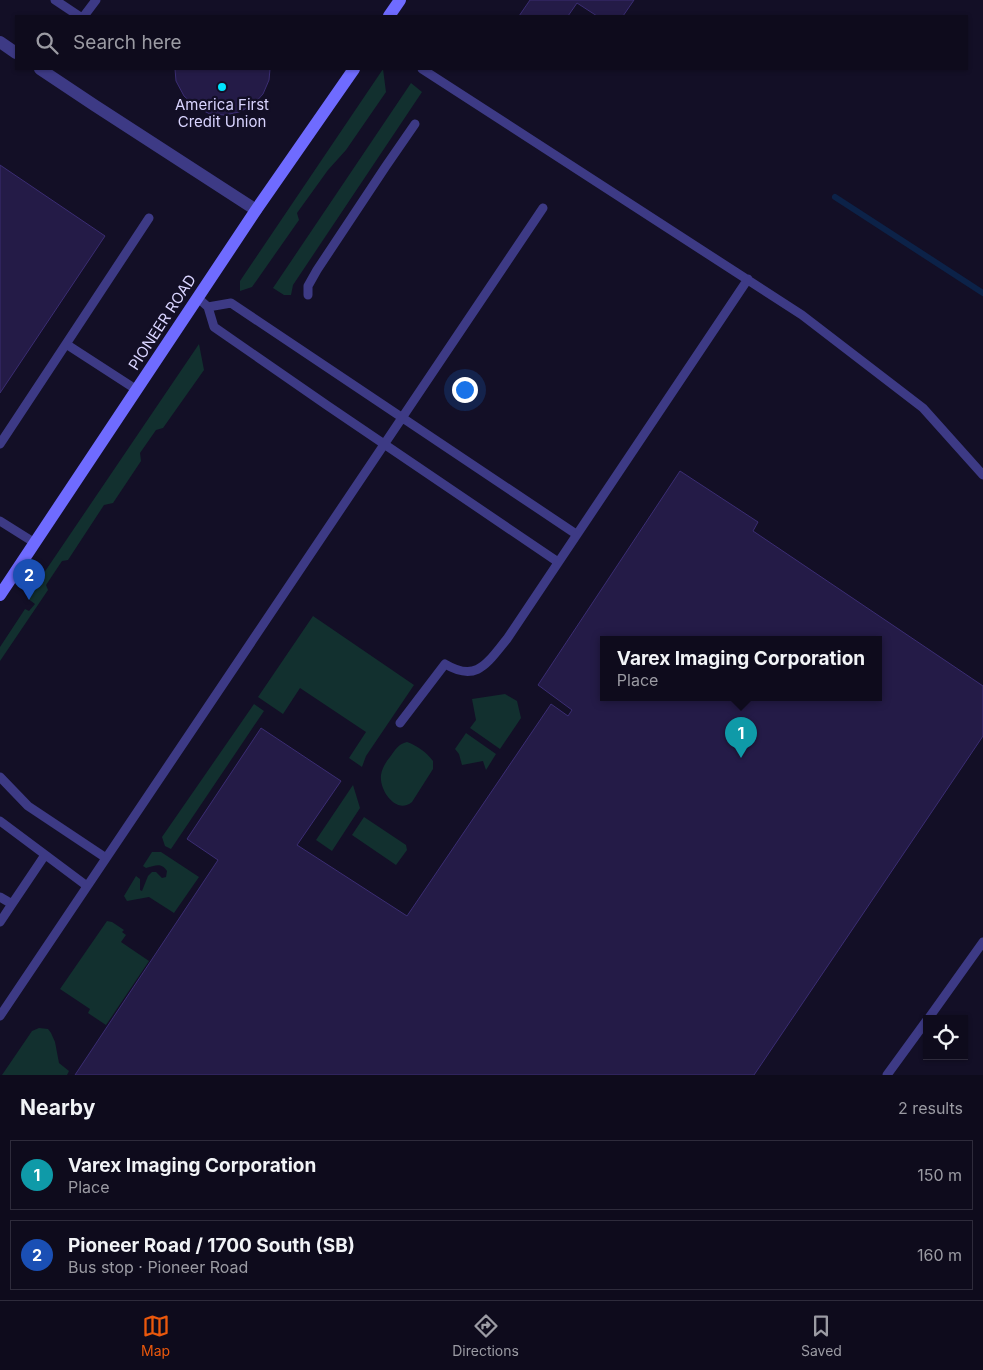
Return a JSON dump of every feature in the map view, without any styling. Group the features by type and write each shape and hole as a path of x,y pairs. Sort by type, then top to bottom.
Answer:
{"main road":[{"path":"390,15 400,0"},
{"name":"PIONEER ROAD","path":"0,595 256,210 353,70"}],"street":[{"path":"0,42 15,52"},
{"path":"45,70 256,210"}],"lane":[{"path":"55,0 78,15"},
{"path":"85,15 96,0"},
{"path":"424,70 802,315 923,408 983,475"},
{"path":"308,295 308,286 317,270 415,124"},
{"path":"0,1016 543,208"},
{"path":"0,444 149,218"},
{"path":"400,723 445,664 465,672 477,671 485,665 506,639 748,279"},
{"path":"198,298 208,307 214,327 558,562"},
{"path":"208,307 230,303 576,534"},
{"path":"66,344 137,390"},
{"path":"0,521 35,543"},
{"path":"0,777 28,806 106,858"},
{"path":"0,821 87,886"},
{"path":"0,922 45,855"},
{"path":"0,897 12,904"},
{"path":"930,1015 983,942"},
{"path":"887,1075 923,1025"}],"green space":[{"path":"383,70 386,92 346,150 328,170 297,213 299,220 252,287 240,291 240,281"},
{"path":"411,83 422,92 293,285 291,295 284,295 273,288"},
{"path":"199,344 204,370 163,428 156,430 140,453 141,461 113,503 104,505 68,560 62,561 46,585 48,590 0,661 0,647 25,609 29,611 35,604 27,598"},
{"path":"313,616 414,685 366,756 362,767 349,758 366,732 300,688 283,714 258,697"},
{"path":"505,694 517,701 521,718 500,749 470,728 476,720 472,699"},
{"path":"254,704 264,711 171,849 165,846 162,837"},
{"path":"466,733 496,754 486,770 483,761 462,765 459,754 455,749"},
{"path":"407,742 418,747 428,755 433,761 433,769 412,802 400,805 395,803 386,794 381,781 381,775 384,765 395,750 401,744"},
{"path":"353,785 360,808 332,851 316,840"},
{"path":"364,817 406,845 407,850 396,865 352,835"},
{"path":"152,852 161,852 199,877 174,913 149,897 127,901 124,896 136,876 140,879 140,890 142,891 148,876 152,872 156,872 162,878 166,877 167,871 162,866 146,868 143,866"},
{"path":"107,921 124,930 122,932 126,935 121,942 149,961 106,1025 88,1013 90,1009 60,989"},
{"path":"39,1028 48,1029 51,1033 55,1042 59,1063 69,1071 67,1075 2,1075 32,1031"}],"building":[{"path":"530,0 634,0 624,15 595,15 577,3 569,15 520,15"},
{"name":"America First Credit Union","path":"175,70 270,70 269,80 263,94 253,105 239,112 225,115 210,114 196,107 184,96 176,81"},
{"path":"0,165 105,236 0,393"},
{"path":"680,471 758,522 753,531 983,686 983,736 754,1075 75,1075 218,860 187,839 261,728 341,781 297,845 407,916 551,704 568,716 572,710 538,685"}],"waterway":[{"path":"835,197 983,293"}],"place":[{"name":"America First Credit Union","path":"222,87"},
{"name":"Pioneer Road / 1700 South (SB)","path":"29,600"},
{"name":"Varex Imaging Corporation","path":"741,758"}]}
